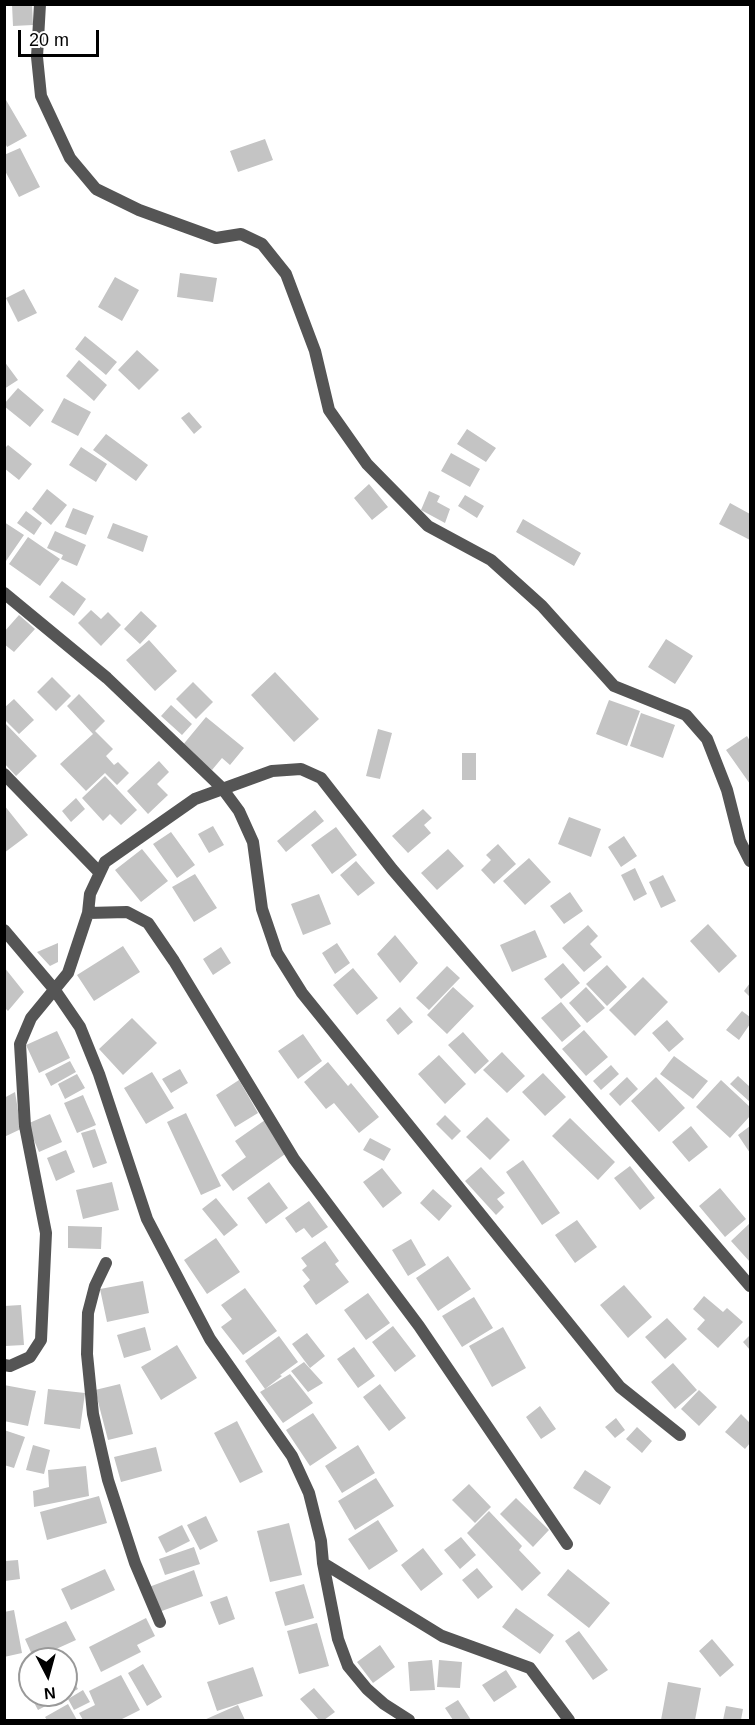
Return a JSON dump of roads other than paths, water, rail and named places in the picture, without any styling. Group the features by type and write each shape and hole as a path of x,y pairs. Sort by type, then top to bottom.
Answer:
{"street":[{"path":"40,4 37,57 41,96 70,158 96,189 139,210 216,238 241,234 262,244 286,274 315,351 329,410 367,464 428,526 490,560 542,606 614,686 686,715 707,739 727,790 740,841 750,861"},
{"path":"4,593 107,678 222,788 239,811 253,842 262,909 277,953 302,993 620,1388 680,1435"},
{"path":"4,1365 10,1366 30,1357 41,1340 46,1233 25,1126 20,1044 31,1018 68,973 88,913 90,894 105,862 195,799 272,771 301,769 321,778 400,878 750,1287"},
{"path":"4,774 100,873"},
{"path":"88,913 127,912 148,923 174,961 294,1159 419,1326 567,1544"},
{"path":"4,930 54,989 80,1027 99,1074 147,1219 210,1339 292,1456 309,1493 321,1541 338,1639 348,1666 367,1689 384,1704 409,1720"},
{"path":"106,1263 95,1286 88,1314 87,1354 93,1414 108,1480 135,1563 160,1622"},
{"path":"323,1563 442,1636 530,1668 569,1720"}]}
